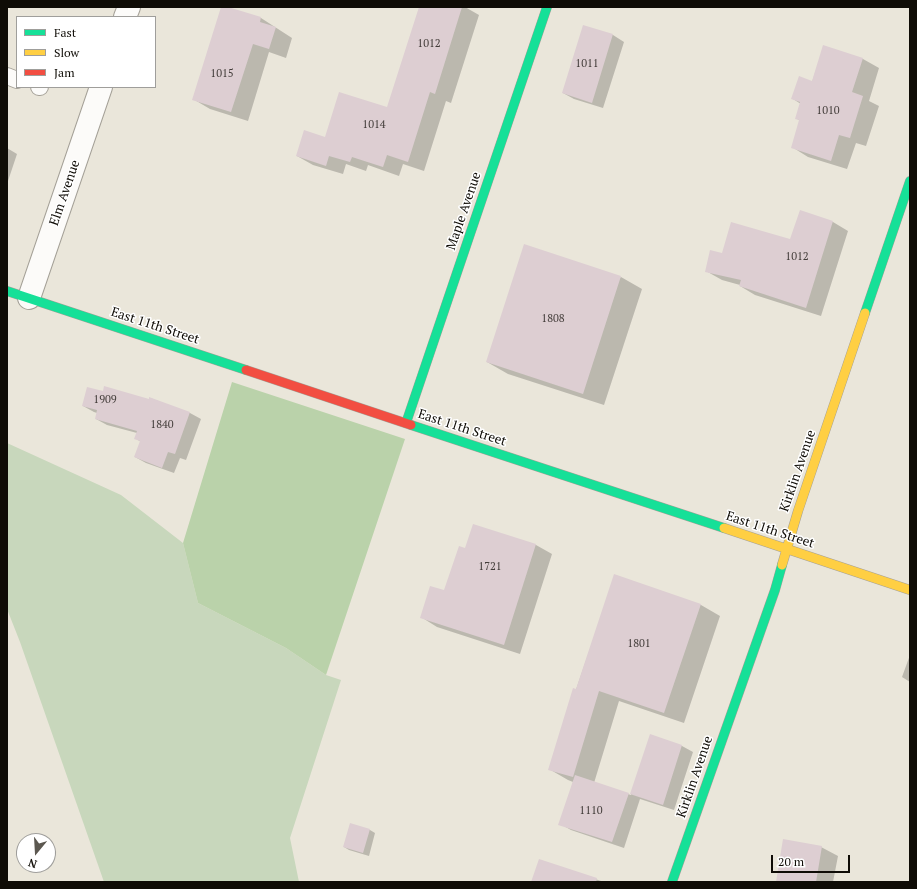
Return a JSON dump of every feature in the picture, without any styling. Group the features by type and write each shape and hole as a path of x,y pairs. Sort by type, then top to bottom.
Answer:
{"street":[{"name":"Maple Avenue","path":"406,423 547,7"},
{"name":"Elm Avenue","path":"29,298 101,88"},
{"name":"Kirklin Avenue","path":"672,882 775,590 798,511 910,181"},
{"name":"East 11th Street","path":"7,291 910,590"}],"green space":[{"path":"232,382 405,439 326,675 286,648 198,603 183,543"},
{"path":"7,443 121,495 183,543 198,603 286,648 326,675 341,680 290,838 299,882 104,882 20,642 7,609"}],"building":[{"path":"221,7 228,7 261,17 260,22 276,27 269,49 253,44 231,112 192,100"},
{"path":"419,7 462,7 435,94 430,92 408,162 387,155 383,167 352,157 350,162 329,156 326,166 296,156 304,130 325,137 339,92 387,107"},
{"path":"583,25 613,34 592,103 562,93"},
{"path":"823,45 863,58 852,92 863,96 850,138 839,135 831,161 791,148 799,120 795,119 800,102 791,99 799,76 812,81"},
{"path":"800,210 833,221 806,308 739,286 741,280 705,272 710,250 722,253 731,222 790,239"},
{"path":"524,244 621,276 583,394 486,362"},
{"path":"104,386 149,399 149,397 190,412 175,454 168,452 162,468 134,457 140,441 134,439 137,431 95,419 97,410 82,406 87,387 103,391"},
{"path":"473,524 536,544 504,645 420,618 430,586 444,590 459,546 465,548"},
{"path":"614,574 701,604 664,713 599,691 573,777 548,770 573,688 576,689"},
{"path":"650,734 682,745 663,805 630,794"},
{"path":"575,775 629,793 612,842 558,825"},
{"path":"350,823 370,829 363,853 343,847"},
{"path":"783,839 822,846 816,882 776,882"},
{"path":"539,859 597,878 596,882 531,882"}],"traffic: fast":[{"path":"406,423 547,7"},
{"path":"865,313 910,181"},
{"path":"7,291 246,370"},
{"path":"411,425 724,528"},
{"path":"672,882 775,590 782,565"}],"traffic: slow":[{"path":"782,565 798,511 865,313"},
{"path":"724,528 910,590"}],"traffic: jam":[{"path":"246,370 411,425"}]}
